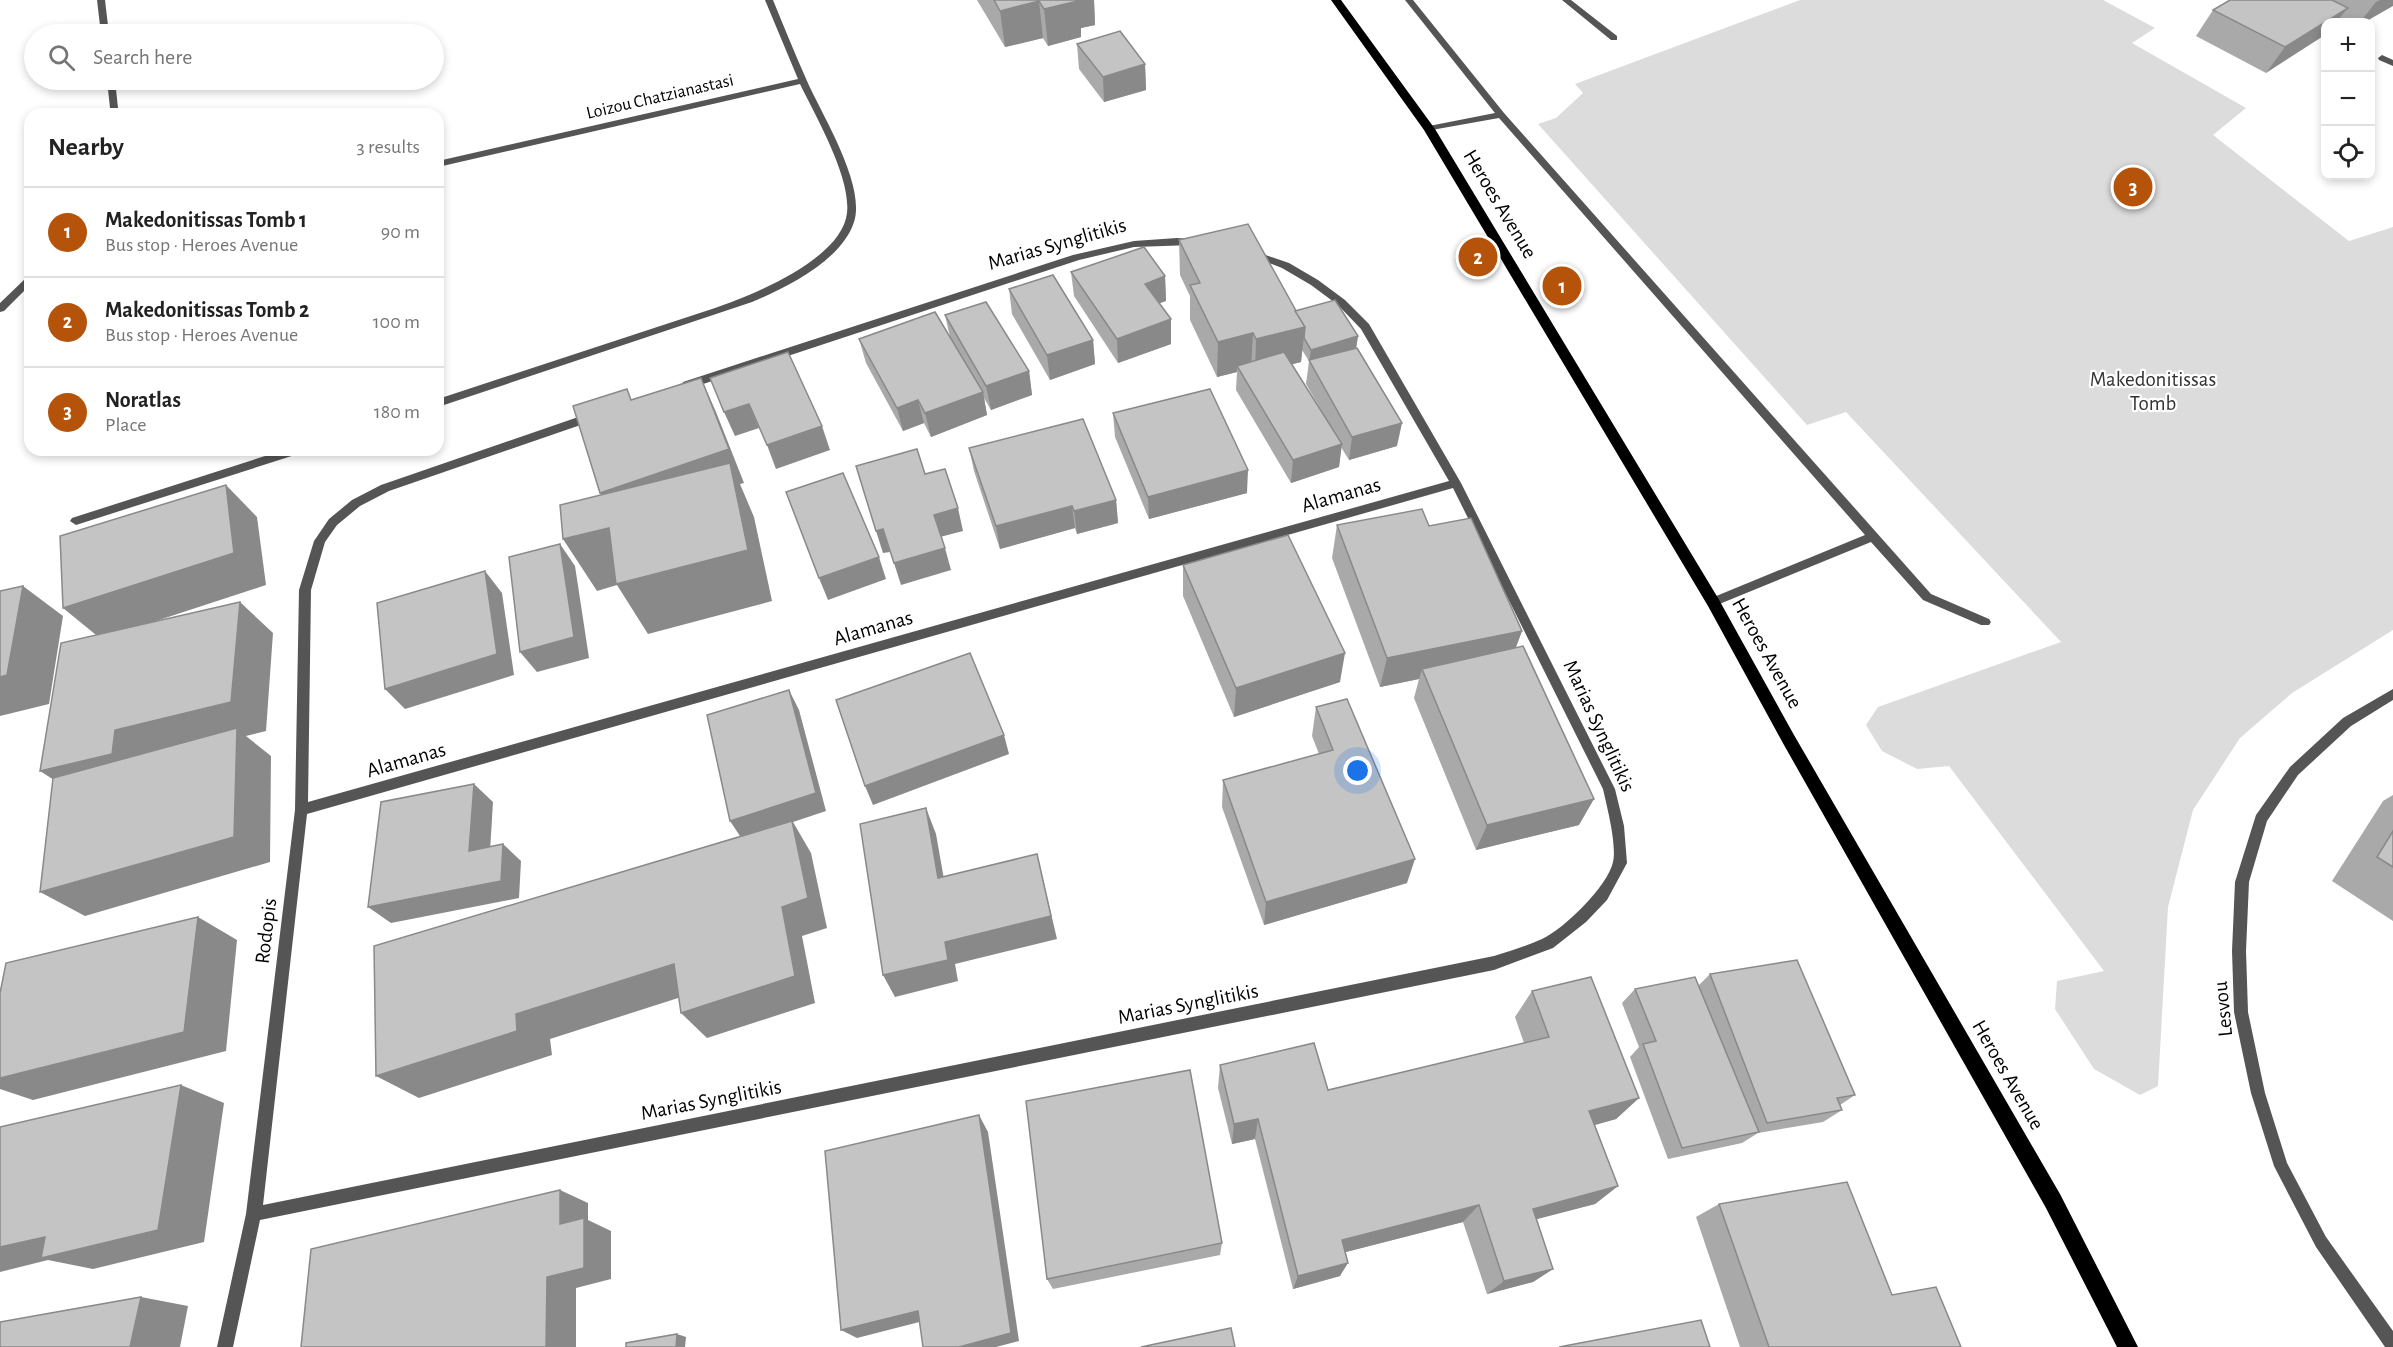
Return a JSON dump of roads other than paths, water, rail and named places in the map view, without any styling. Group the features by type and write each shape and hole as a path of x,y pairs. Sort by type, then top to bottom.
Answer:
{"main road":[{"name":"Heroes Avenue","path":"1336,0 1429,129 1713,602 1789,740 2053,1201 2128,1347"}],"street":[{"path":"101,0 104,24"},
{"path":"444,401 718,310 776,287 817,263 839,241 852,214 850,193 842,168 769,0"},
{"path":"1408,0 1501,115 1871,537 1927,597 1985,622"},
{"path":"1566,0 1614,38"},
{"path":"2382,58 2393,63"},
{"name":"Loizou Chatzianastasi","path":"444,163 803,81"},
{"path":"112,90 114,108"},
{"path":"1429,129 1501,115"},
{"name":"Marias Synglitikis","path":"681,387 1076,256 1156,240 1200,242"},
{"name":"Marias Synglitikis","path":"254,1214 1494,963 1548,943 1581,918 1602,896 1620,863 1618,826 1609,789 1456,483 1365,327 1348,307 1320,284 1295,271 1240,250"},
{"path":"0,309 24,285"},
{"name":"Rodopis","path":"225,1347 254,1214 302,810 305,590 320,541 333,522 356,503 385,488 603,413"},
{"path":"76,521 278,456"},
{"name":"Alamanas","path":"302,810 1456,483"},
{"path":"1713,602 1871,537"},
{"name":"Lesvou","path":"2393,694 2348,722 2294,771 2261,819 2242,882 2239,951 2241,1012 2258,1093 2281,1166 2321,1242 2393,1345"}],"place":[{"name":"Noratlas","path":"2133,187"},
{"name":"Makedonitissas Tomb 2","path":"1478,257"},
{"name":"Makedonitissas Tomb 1","path":"1562,286"}],"park label":[{"name":"Makedonitissas Tomb","path":"2153,391"}]}
